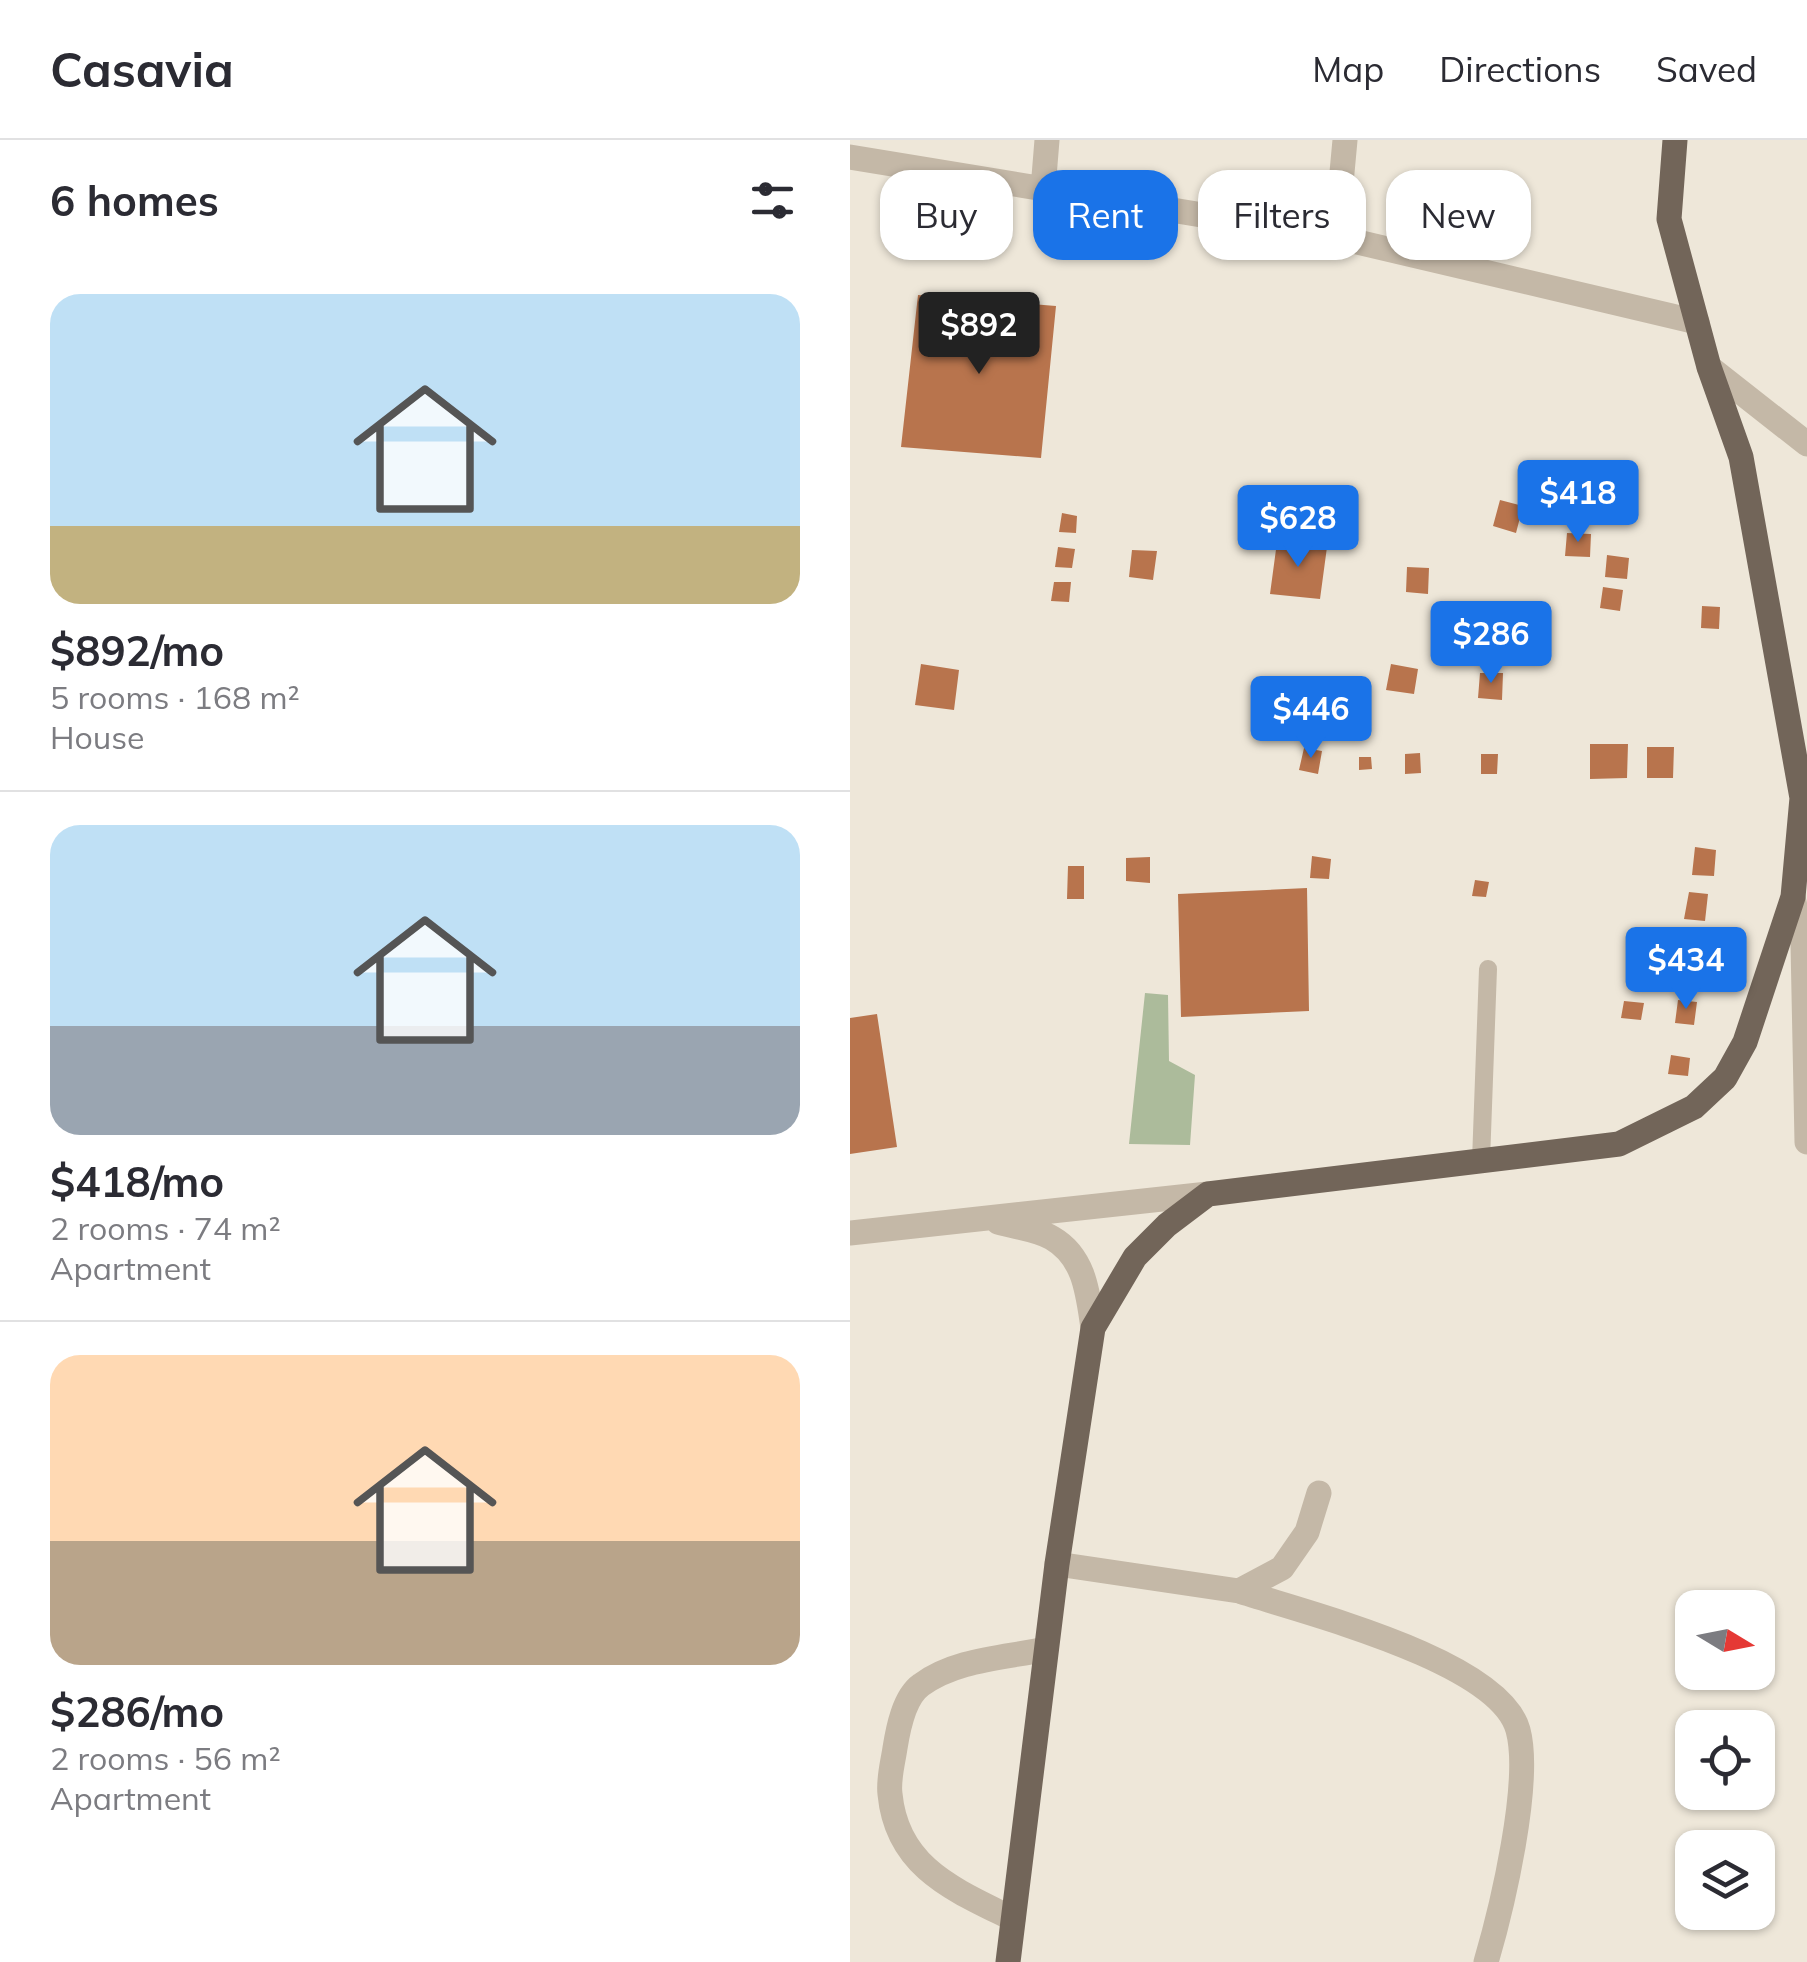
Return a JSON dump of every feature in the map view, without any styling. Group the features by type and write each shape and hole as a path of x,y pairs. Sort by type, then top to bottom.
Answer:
{"main road":[{"path":"1008,1962 1056,1564 1093,1328 1135,1257 1208,1194 1619,1144 1694,1107 1725,1078 1744,1042 1793,897 1804,791 1740,457 1709,367 1670,219 1675,140"}],"street":[{"path":"1045,170 1047,140"},
{"path":"1342,170 1345,140"},
{"path":"850,158 1033,187"},
{"path":"1366,245 1697,322"},
{"path":"1709,367 1807,444"},
{"path":"1793,897 1805,944 1807,1142"},
{"path":"850,1233 1208,1194"},
{"path":"986,1218 1051,1237 1069,1254 1085,1276 1093,1328"},
{"path":"1238,1591 1282,1568 1307,1532 1320,1493"},
{"path":"1056,1564 1238,1591 1421,1651 1491,1692 1518,1727 1523,1781 1486,1962"},
{"path":"1013,1919 962,1894 920,1866 898,1831 889,1792 898,1727 916,1688 946,1669 1046,1650"}],"lane":[{"path":"1481,1161 1488,969"}],"green space":[{"path":"1145,993 1168,995 1169,1061 1195,1075 1190,1145 1129,1144"}],"building":[{"path":"918,295 1056,306 1041,458 901,447"},
{"path":"1500,500 1523,506 1516,533 1493,526"},
{"path":"1062,513 1077,516 1076,533 1059,532"},
{"path":"1567,533 1591,534 1590,557 1565,556"},
{"path":"1277,542 1327,547 1320,599 1270,594"},
{"path":"1058,547 1075,549 1072,568 1055,567"},
{"path":"1132,550 1157,551 1153,580 1129,577"},
{"path":"1607,555 1629,558 1627,579 1605,577"},
{"path":"1407,567 1429,568 1428,594 1406,592"},
{"path":"1054,582 1071,582 1069,602 1051,601"},
{"path":"1603,587 1623,590 1620,611 1600,608"},
{"path":"1702,606 1720,607 1719,629 1701,628"},
{"path":"921,664 959,670 954,710 915,705"},
{"path":"1391,664 1418,669 1414,694 1386,690"},
{"path":"1480,673 1503,673 1502,700 1478,698"},
{"path":"1590,744 1628,744 1627,778 1590,779"},
{"path":"1647,747 1674,747 1673,778 1647,778"},
{"path":"1304,748 1322,751 1318,774 1299,770"},
{"path":"1420,753 1421,773 1405,774 1405,754"},
{"path":"1481,754 1498,754 1497,774 1481,774"},
{"path":"1359,757 1371,757 1372,769 1359,770"},
{"path":"1695,847 1716,850 1714,876 1692,875"},
{"path":"1312,856 1331,859 1329,879 1310,878"},
{"path":"1150,857 1150,883 1126,881 1126,858"},
{"path":"1068,866 1084,866 1084,899 1067,899"},
{"path":"1475,880 1489,882 1486,897 1472,896"},
{"path":"1307,888 1309,1011 1181,1017 1178,894"},
{"path":"1689,892 1708,894 1705,921 1684,919"},
{"path":"1680,932 1705,935 1701,966 1677,964"},
{"path":"1678,1000 1697,1002 1694,1025 1675,1023"},
{"path":"1624,1001 1644,1003 1641,1020 1621,1018"},
{"path":"877,1014 897,1147 850,1154 850,1018"},
{"path":"1671,1055 1690,1058 1688,1076 1668,1074"}]}
